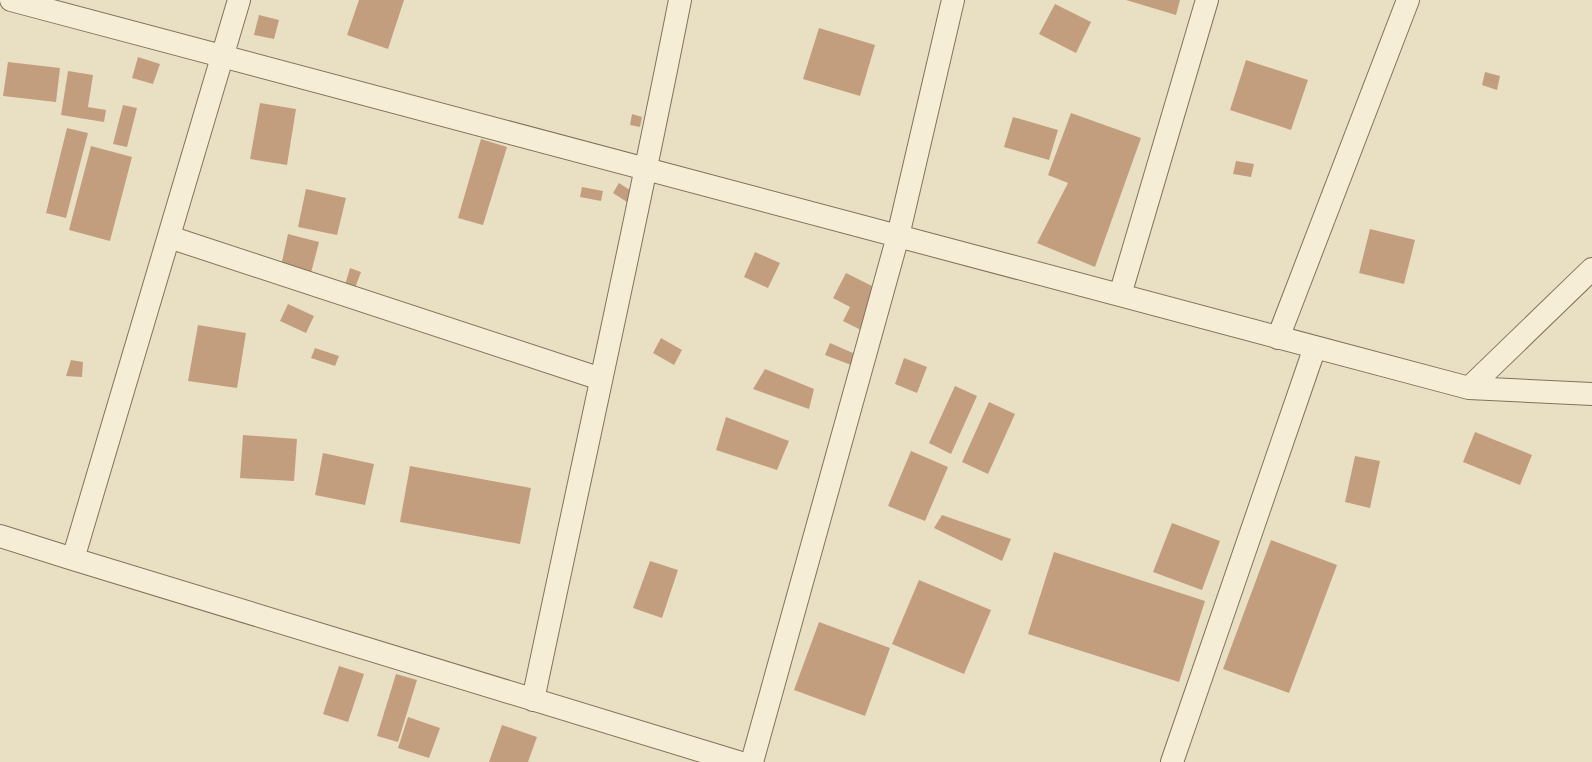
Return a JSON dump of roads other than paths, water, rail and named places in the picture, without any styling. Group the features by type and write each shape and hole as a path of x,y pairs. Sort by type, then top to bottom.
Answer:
{"street":[{"path":"11,0 1469,388 1592,394"},
{"path":"73,559 239,0"},
{"path":"533,700 647,169 680,0"},
{"path":"752,762 898,236 953,0"},
{"path":"1120,296 1207,0"},
{"path":"1278,338 1408,0"},
{"path":"169,237 601,379"},
{"path":"1469,388 1592,269"},
{"path":"1172,762 1315,347"},
{"path":"0,536 738,762"}]}
